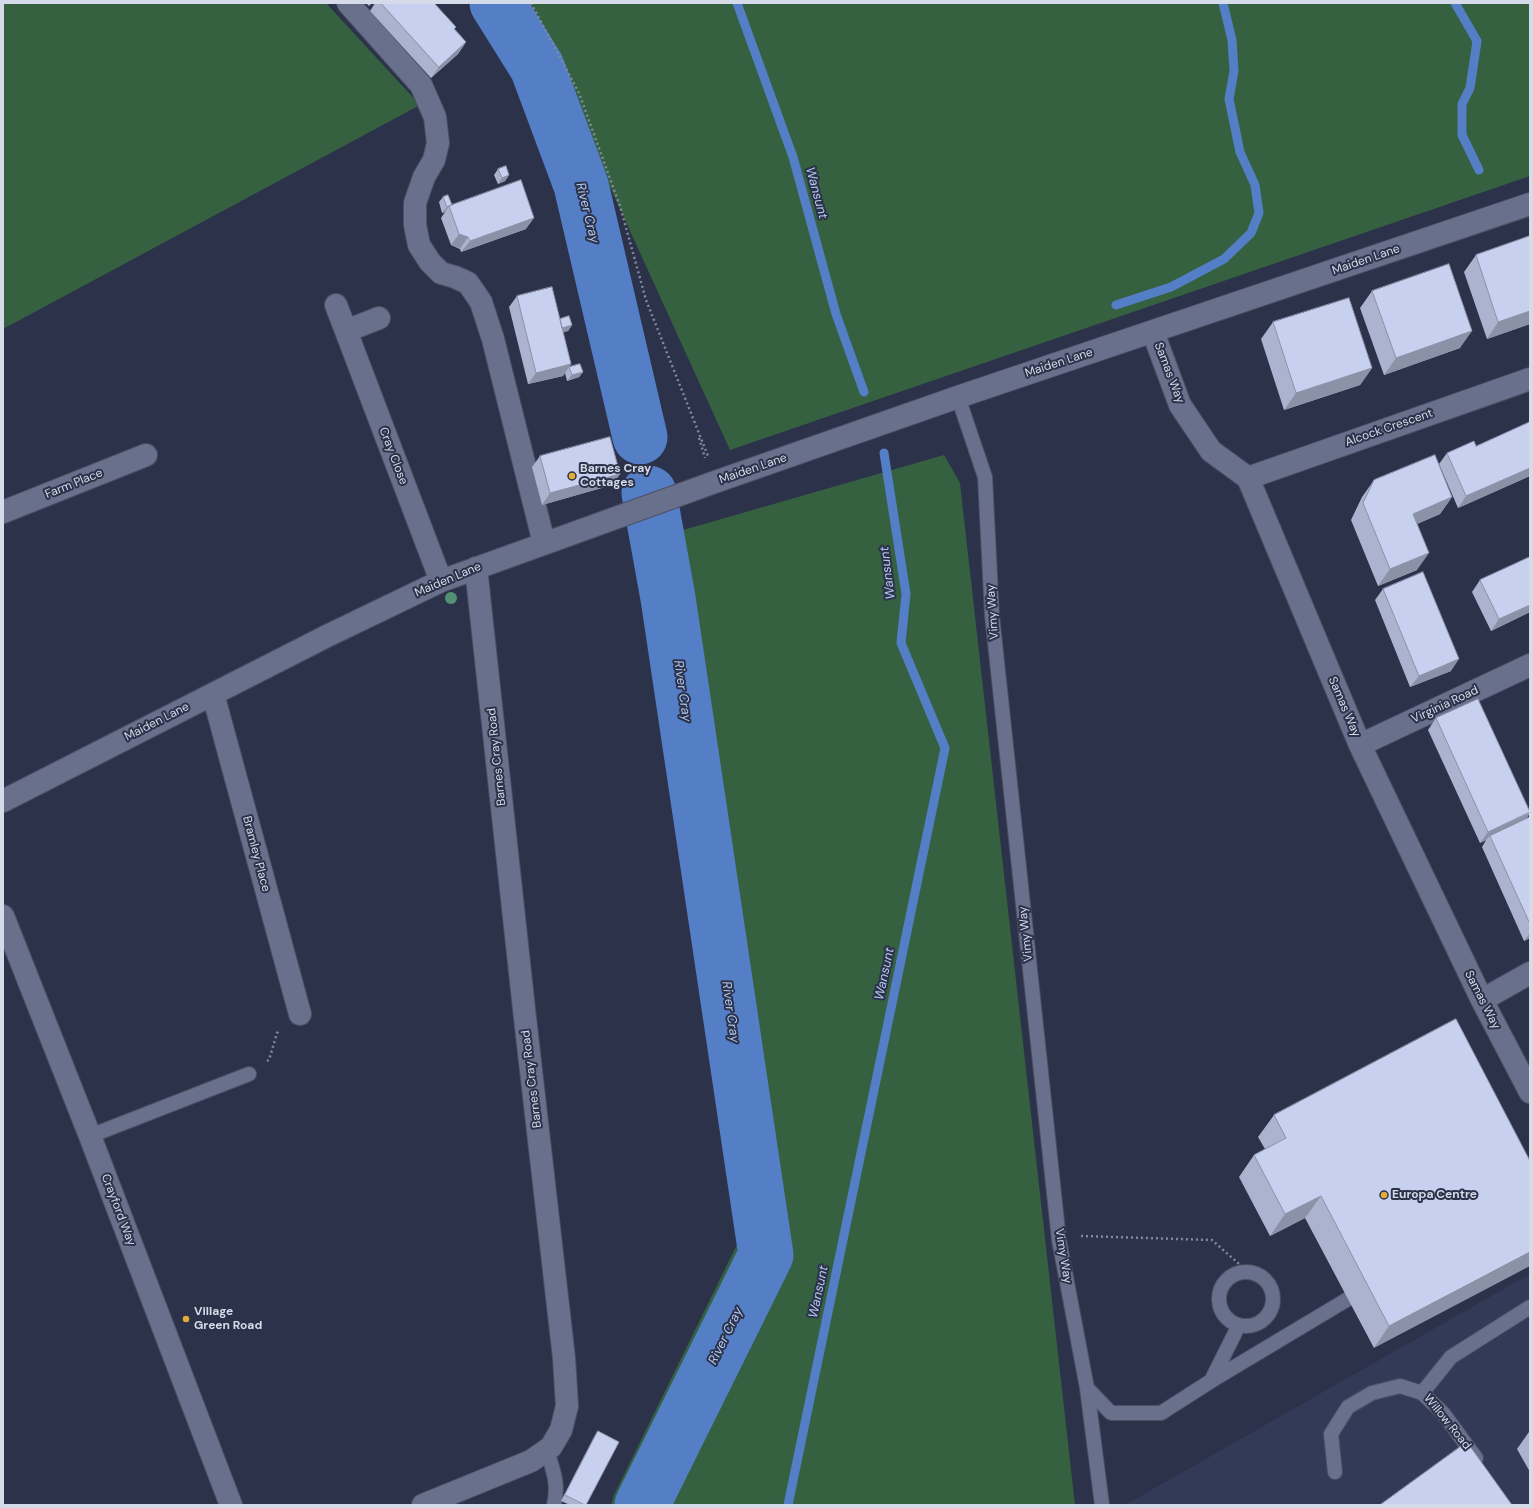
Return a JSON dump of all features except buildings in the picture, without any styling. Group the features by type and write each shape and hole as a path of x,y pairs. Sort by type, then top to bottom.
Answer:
{"street":[{"path":"348,3 421,85 435,117 438,143 434,160 424,177 415,203 415,225 419,245 430,262 441,273 468,283 481,302 493,339 544,543"},
{"name":"Maiden Lane","path":"3,801 213,694 441,581 586,528 958,397 1530,204"},
{"name":"Cray Close","path":"336,305 441,581"},
{"path":"346,331 379,318"},
{"name":"Samas Way","path":"1153,332 1180,405 1211,452 1248,478 1360,745 1482,1000 1530,1092"},
{"name":"Alcock Crescent","path":"1248,478 1530,379"},
{"name":"Farm Place","path":"3,512 146,455"},
{"name":"Barnes Cray Road","path":"423,1505 531,1461 547,1450 558,1436 565,1417 567,1399 567,1387 476,568"},
{"name":"Virginia Road","path":"1360,745 1530,665"},
{"name":"Bramley Place","path":"213,694 300,1014"},
{"name":"Crayford Way","path":"3,916 90,1136 231,1505"},
{"path":"1482,1000 1530,973"}],"lane":[{"name":"Vimy Way","path":"958,397 984,477 992,615 1059,1240 1087,1388 1102,1505"},
{"path":"90,1136 249,1074"},
{"path":"1248,1272 1257,1274 1264,1279 1273,1295 1270,1312 1264,1319 1256,1324 1247,1326 1230,1322 1224,1316 1218,1299 1224,1282 1235,1274 1248,1272"},
{"path":"1087,1388 1111,1413 1161,1413 1211,1381 1348,1299"},
{"name":"Willow Road","path":"1483,1468 1443,1413 1422,1393 1450,1357 1530,1307"},
{"path":"1211,1381 1238,1325"},
{"path":"1335,1472 1331,1434 1348,1407 1372,1393 1400,1386 1422,1393"},
{"path":"547,1450 557,1491 554,1505"}],"path":[{"path":"531,3 580,93 620,206 646,300 708,456 706,462"},
{"path":"249,1074 269,1060 277,1033 300,1014"},
{"path":"1076,1236 1212,1240 1248,1272"}],"shaded area":[{"path":"1530,1274 1530,1505 1125,1505"}],"green space":[{"path":"3,3 326,3 420,105 3,329"},
{"path":"526,3 1530,3 1530,176 730,450"},
{"path":"944,455 960,483 1075,1505 611,1505 614,1495 754,1210 631,545"}],"waterway":[{"name":"River Cray","path":"497,3 537,67 581,185 640,437"},
{"name":"Wansunt","path":"737,3 793,157 836,314 864,392"},
{"path":"1116,305 1171,287 1224,259 1251,233 1259,213 1255,185 1240,152 1229,99 1234,71 1232,40 1223,3"},
{"path":"1455,3 1477,41 1470,88 1462,104 1462,135 1479,170"},
{"name":"Wansunt","path":"788,1505 945,748 901,643 906,594 884,453"},
{"name":"River Cray","path":"642,1505 766,1255 668,598 649,493"}],"place":[{"name":"Barnes Cray Cottages","path":"572,476"},
{"name":"Europa Centre","path":"1384,1195"},
{"name":"Village Green Road","path":"186,1319"}]}
